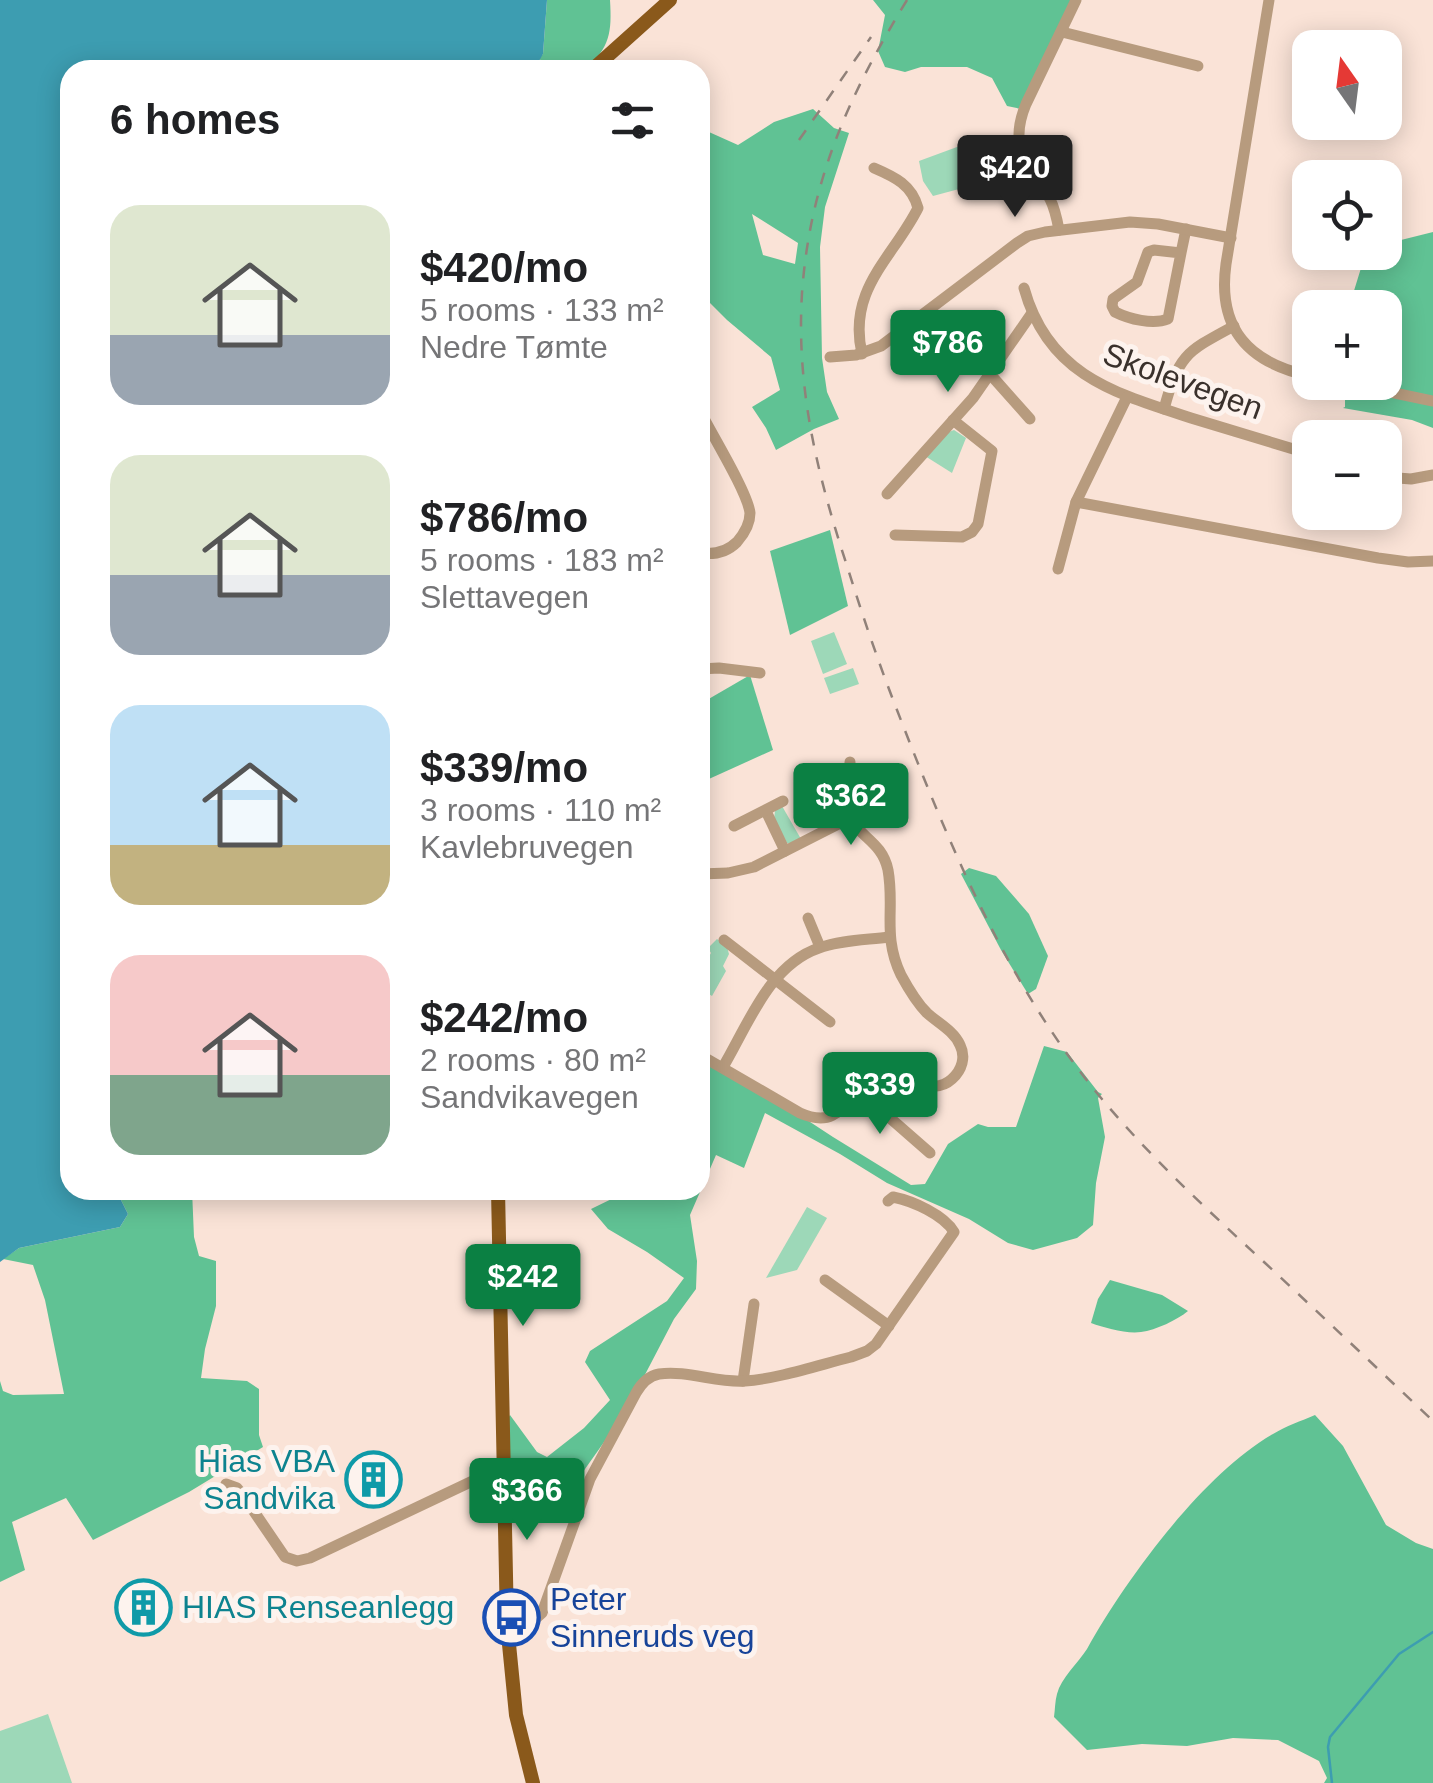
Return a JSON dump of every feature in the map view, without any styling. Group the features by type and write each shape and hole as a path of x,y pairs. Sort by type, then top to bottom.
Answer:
{"main road":[{"path":"603,60 670,0"},
{"path":"498,1200 507,1624 516,1715 533,1783"}],"street":[{"path":"1059,230 1050,198 1026,165 1019,136 1022,114 1076,0"},
{"path":"1269,0 1224,282 1226,304 1246,344 1266,362 1292,372"},
{"path":"1062,32 1198,66"},
{"path":"862,354 858,331 872,279 918,208 910,190 898,178 874,168"},
{"path":"830,357 862,354 885,344 1033,234 1130,222 1231,238"},
{"path":"1180,253 1148,252 1137,282 1113,299 1114,312 1161,322 1168,319 1186,229"},
{"name":"Skolevegen","path":"1024,288 1044,335 1071,365 1098,384 1127,397 1292,448"},
{"path":"887,494 954,420 1032,312"},
{"path":"1164,409 1186,356 1202,342 1234,326"},
{"path":"990,374 1030,418"},
{"path":"1402,395 1433,401"},
{"path":"1058,570 1076,502 1127,397"},
{"path":"894,535 962,537 978,524 992,451 954,420"},
{"path":"710,430 750,514 736,544 721,552 710,552"},
{"path":"1402,477 1433,476"},
{"path":"1076,502 1408,562 1433,561"},
{"path":"710,668 760,673"},
{"path":"710,1060 814,1118 838,1112 874,1074 890,1072 940,1086 956,1076 962,1060 958,1040 925,1010 901,975 889,937 889,878 884,859 850,818 846,806 850,762"},
{"path":"734,826 783,801"},
{"path":"766,811 786,851"},
{"path":"710,873 742,870 850,818"},
{"path":"808,918 820,948"},
{"path":"723,1068 774,980 786,967 820,948 889,937"},
{"path":"724,940 774,980 822,1010 830,1022"},
{"path":"858,1090 930,1152"},
{"path":"507,1624 532,1622 542,1613 590,1479 642,1384 654,1375 665,1374 743,1381 872,1348 954,1232 945,1221 906,1200 888,1200"},
{"path":"825,1280 888,1326"},
{"path":"743,1381 754,1304"},
{"path":"226,1484 240,1490 285,1557 297,1561 481,1476 504,1470"}],"green space":[{"path":"547,0 610,0 608,39 594,60 541,60"},
{"path":"873,0 1074,0 1026,110 1007,106 992,78 967,67 921,67 905,72 885,67 878,51 885,15"},
{"path":"813,109 834,128 849,133 825,207 820,247 822,358 827,392 839,419 776,450 752,407 780,390 771,357 710,303 710,132 738,145 774,122","holes":["752,214 798,243 795,264 763,255"]},
{"path":"976,140 985,182 933,196 923,181 919,161"},
{"path":"1433,232 1433,428 1412,420 1343,408 1345,400 1402,400 1402,290 1354,290 1360,270 1402,270 1402,240"},
{"path":"954,430 966,438 952,473 925,456 946,433"},
{"path":"830,530 848,606 790,635 770,551"},
{"path":"834,632 847,664 823,674 811,641"},
{"path":"853,668 859,684 830,694 824,678"},
{"path":"750,675 773,750 710,778 710,698"},
{"path":"782,806 801,839 792,844 787,843 774,819 775,811"},
{"path":"969,868 996,876 1029,914 1048,956 1036,989 1028,994 961,874"},
{"path":"717,939 729,954 723,966 726,971 712,996 710,995 710,946"},
{"path":"1044,1046 1067,1052 1102,1094 1098,1098 1105,1137 1093,1225 1077,1238 1033,1250 1008,1243 969,1219 887,1183 765,1113 744,1168 716,1155 710,1169 710,1057 911,1185 925,1184 948,1144 978,1124 1016,1127"},
{"path":"121,1200 192,1200 199,1256 216,1261 216,1306 201,1378 247,1381 259,1389 259,1435 263,1447 189,1492 93,1540 66,1498 12,1522 25,1570 0,1582 0,1381 3,1391 13,1395 64,1394 45,1300 33,1265 3,1259 19,1248 120,1227 128,1214"},
{"path":"609,1200 696,1200 690,1215 697,1261 696,1289 674,1319 626,1411 573,1486 574,1498 551,1503 509,1491 504,1425 510,1415 537,1452 547,1457 584,1428 610,1400 585,1362 590,1351 667,1301 684,1278 608,1229 591,1209"},
{"path":"807,1207 827,1218 797,1270 766,1278"},
{"path":"1110,1280 1162,1295 1188,1311 1141,1332 1091,1323 1098,1299"},
{"path":"1315,1415 1343,1446 1386,1525 1433,1549 1433,1783 1324,1783 1327,1778 1319,1761 1278,1740 1233,1738 1187,1746 1142,1744 1087,1750 1054,1717 1056,1697 1062,1682 1123,1592 1168,1530 1220,1475 1273,1434"},
{"path":"48,1714 72,1783 0,1783 0,1731"}],"water":[{"path":"0,0 547,0 540,60 60,60 60,1200 121,1200 128,1214 120,1227 19,1248 0,1262"}],"waterway":[{"path":"1332,1783 1330,1737 1399,1654 1433,1632"}],"railway":[{"path":"907,0 850,105 823,176 806,252 802,293 802,365 811,433 837,535 884,675 978,901 1027,992 1085,1078 1171,1174 1433,1421"},
{"path":"799,140 871,37"}],"place":[{"name":"Hias VBA Sandvika","path":"374,1479"},
{"name":"HIAS Renseanlegg","path":"143,1607"},
{"name":"Peter Sinneruds veg","path":"511,1617"}]}
